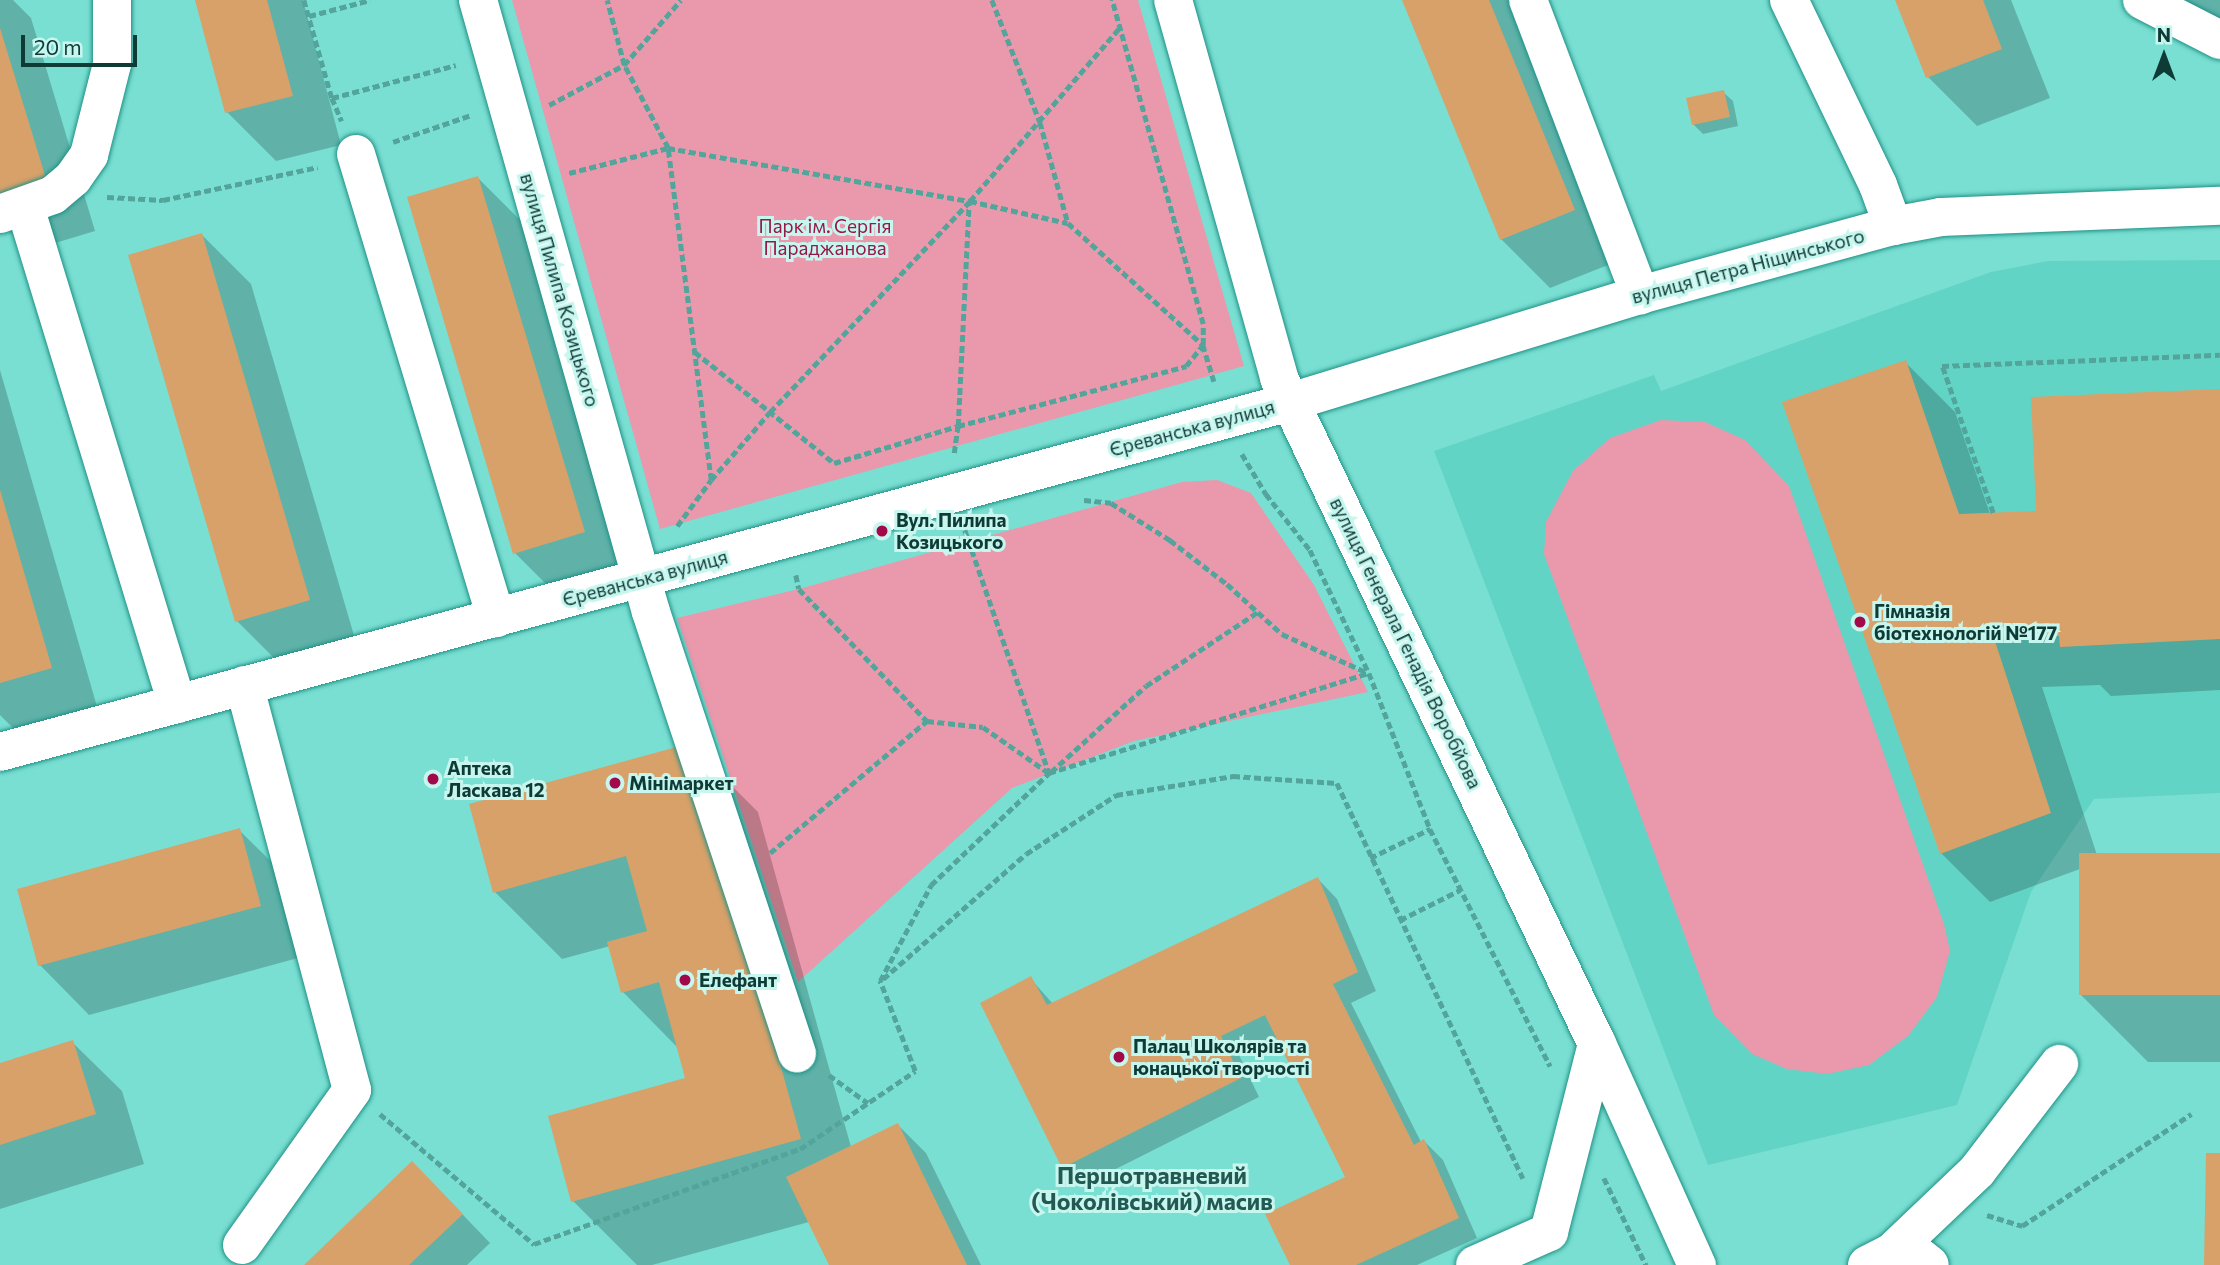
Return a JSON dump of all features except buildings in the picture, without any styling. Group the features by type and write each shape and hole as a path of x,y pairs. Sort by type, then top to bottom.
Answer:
{"street":[{"path":"112,0 112,64 103,109 89,155 73,178 26,205 177,704"},
{"name":"вулиця Пилипа Козицького","path":"478,0 642,580 797,1052"},
{"name":"вулиця Генерала Генадія Воробйова","path":"1173,0 1275,366 1597,1044 1691,1263"},
{"path":"1528,0 1640,295"},
{"path":"1789,0 1878,185 1893,226"},
{"path":"2142,0 2220,40"},
{"path":"356,154 496,618"},
{"name":"вулиця Петра Ніщинського","path":"1290,402 1640,295 1893,226 1941,217 2220,206"},
{"name":"Єреванська вулиця","path":"0,752 642,580 1290,402"},
{"path":"242,1245 352,1090 244,685"},
{"path":"1475,1265 1549,1232 1597,1044"},
{"path":"1879,1259 1977,1171 2059,1064"},
{"path":"1879,1259 1921,1258 1930,1265"}],"path":[{"path":"304,0 332,98 467,62"},
{"path":"309,16 370,0"},
{"path":"607,0 624,65 668,148 711,480"},
{"path":"549,105 624,65 681,0"},
{"path":"992,0 1040,122 1068,223"},
{"path":"1112,0 1203,324 1203,345 1214,381"},
{"path":"673,533 711,480 770,412 970,201 1120,27"},
{"path":"26,205 163,200 318,167 481,112"},
{"path":"569,173 668,148 970,201 1068,223 1203,345"},
{"path":"958,426 970,201"},
{"path":"695,352 834,463 958,426 1186,366 1203,345"},
{"path":"1993,513 1942,366 2220,355"},
{"path":"1238,447 1266,495 1310,550 1369,673 1430,829 1578,1123 1646,1265"},
{"path":"1075,498 1111,503 1170,540 1282,634 1369,673"},
{"path":"963,525 1049,774"},
{"path":"799,589 927,721 983,727 1049,774"},
{"path":"352,1090 534,1244 800,1149 915,1071 880,981 931,885 1146,687 1258,612"},
{"path":"1049,774 1369,673"},
{"path":"740,880 927,721"},
{"path":"880,981 1026,854 1116,795 1233,776 1337,783 1370,858 1549,1232"},
{"path":"1370,858 1430,829"},
{"path":"1400,920 1460,890"},
{"path":"797,1052 868,1103"},
{"path":"1977,1211 2022,1226 2191,1114"}],"shaded area":[{"name":"Гімназія біотехнологій №177","path":"2220,260 2220,793 2094,799 2031,892 1957,1105 1708,1165 1434,451 1654,375 1661,391 1991,272 2048,261"}],"green space":[{"name":"Парк ім. Сергія Параджанова","path":"512,0 1138,0 1244,366 660,529"},
{"path":"1661,420 1705,422 1745,440 1789,486 1944,924 1950,951 1937,997 1908,1036 1869,1065 1827,1074 1787,1069 1752,1054 1714,1015 1544,554 1546,522 1573,471 1610,438"},
{"path":"1217,480 1251,493 1314,585 1368,692 1134,741 1012,788 798,982 677,618 799,589 1182,482"}],"place":[{"name":"Вул. Пилипа Козицького","path":"882,531"},
{"name":"Гімназія біотехнологій №177","path":"1860,622"},
{"name":"Аптека Ласкава 12","path":"433,779"},
{"name":"Мінімаркет","path":"615,783"},
{"name":"Елефант","path":"685,980"},
{"name":"Палац Школярів та юнацької творчості","path":"1119,1057"}],"district":[{"name":"Першотравневий (Чоколівський) масив","path":"1152,1188"}]}
